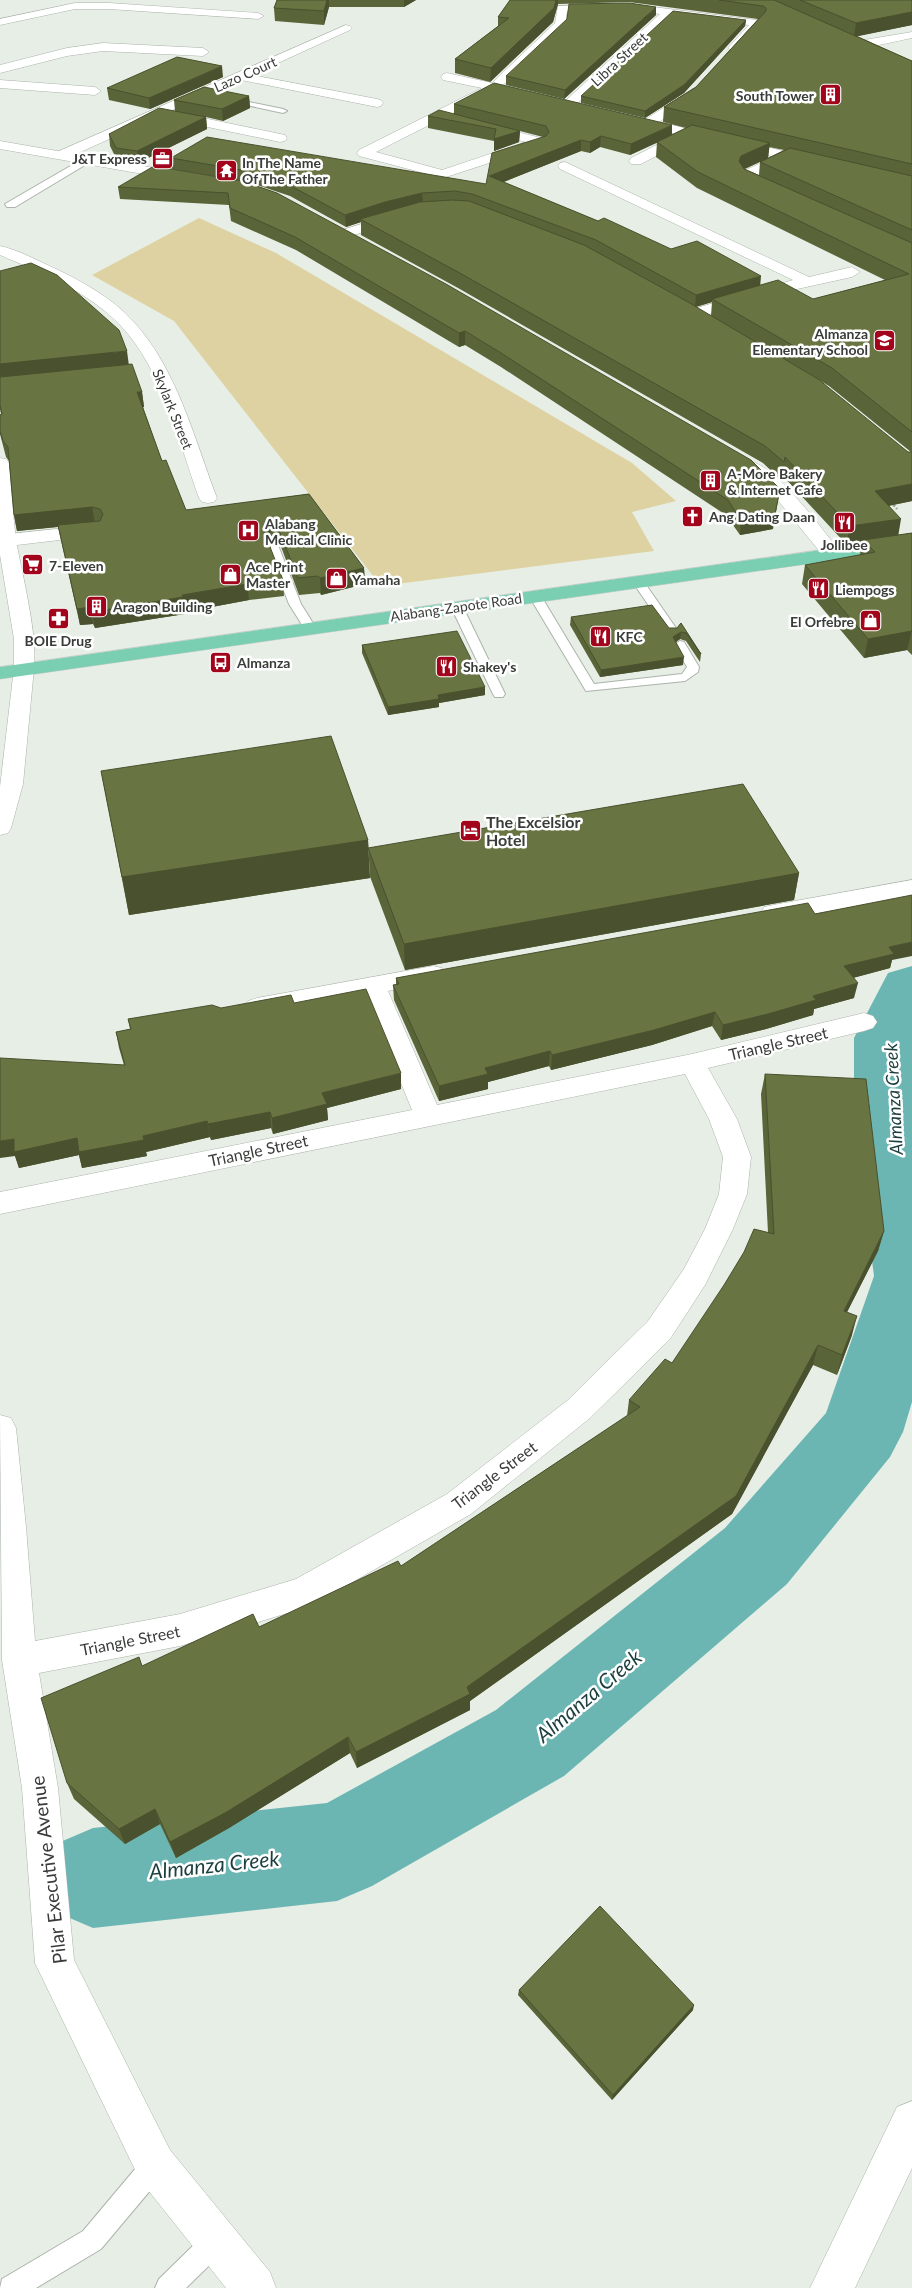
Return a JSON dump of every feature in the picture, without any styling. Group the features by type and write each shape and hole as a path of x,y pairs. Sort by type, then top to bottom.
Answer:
{"highway":[{"name":"Alabang-Zapote Road","path":"0,672 912,543"}],"street":[{"path":"0,22 75,6 109,6 258,16"},
{"path":"439,116 540,142 443,174 364,154 494,87 561,24 562,8 629,7 757,23 723,60"},
{"name":"Libra Street","path":"586,109 563,104 606,72 670,11"},
{"name":"Lazo Court","path":"62,156 158,113 206,94 346,28"},
{"path":"820,29 860,44 912,35"},
{"path":"0,69 67,52 103,47 203,52"},
{"path":"241,76 377,103"},
{"path":"447,77 512,91"},
{"path":"649,123 689,97 703,82"},
{"path":"0,84 95,92"},
{"path":"158,113 280,138"},
{"path":"622,117 826,165"},
{"path":"636,161 690,133"},
{"path":"0,145 200,180"},
{"path":"786,199 749,180 746,175 788,156"},
{"path":"10,204 86,160"},
{"path":"565,166 806,281"},
{"path":"344,234 411,213"},
{"path":"327,224 361,243"},
{"name":"Skylark Street","path":"0,250 25,260 88,293 116,314 137,335 159,370 208,498"},
{"path":"778,289 806,281 852,272"},
{"path":"693,314 760,295"},
{"path":"676,304 710,324"},
{"path":"139,372 159,370"},
{"path":"740,459 756,469 777,488 832,554"},
{"path":"0,463 3,540 24,639 24,668 12,784 0,828"},
{"path":"3,540 94,531"},
{"path":"755,916 912,888"},
{"path":"236,1011 452,971"},
{"path":"373,985 428,1115"},
{"name":"Triangle Street","path":"0,1202 692,1063 864,1022"},
{"name":"Triangle Street","path":"20,1660 180,1630 304,1592 459,1504 579,1409 659,1330 695,1277 719,1230 733,1194 738,1156 723,1119 692,1063"},
{"name":"Pilar Executive Avenue","path":"0,1428 20,1660 40,1788 55,1963 155,2165 254,2288"},
{"path":"832,2288 912,2122"}],"lane":[{"path":"220,97 284,111"},
{"path":"272,545 295,604 310,628"},
{"path":"638,581 672,631"},
{"path":"535,596 590,688 685,677 692,672 693,667 680,645"},
{"path":"457,607 498,694"},
{"path":"11,2288 92,2240 155,2165"},
{"path":"168,2288 216,2241"}],"path":[{"path":"890,500 897,509"}],"shaded area":[{"path":"199,218 276,253 632,463 676,501 632,512 654,551 381,586 174,321 92,275"}],"building":[{"path":"277,0 327,0 324,11 274,8"},
{"path":"510,0 556,0 554,8 491,68 455,59 509,18 498,17"},
{"name":"South Tower","path":"719,0 774,0 912,61 912,164 664,107 696,87 766,11 766,8 763,6"},
{"path":"800,0 912,0 912,12 856,23"},
{"path":"629,3 656,7 565,90 506,76 567,19 569,4"},
{"path":"673,11 746,20 684,85 645,111 581,96"},
{"path":"177,57 222,66 149,98 107,88"},
{"path":"494,83 672,125 631,144 601,136 590,142 581,140 489,176 598,221 604,218 671,249 697,241 761,276 696,295 596,240 472,194 455,191 422,193 385,202 345,215 289,185 247,171 171,158 207,137 486,184 492,153 546,136 549,132 546,126 454,104"},
{"path":"204,87 249,96 222,109 174,100"},
{"path":"159,108 206,117 137,151 116,148 109,134"},
{"path":"439,110 520,131 494,139 496,129 428,116"},
{"path":"692,125 770,143 741,156 739,161 744,169 912,243 912,432 832,368 712,299 778,280 813,299 909,274 698,172 657,142"},
{"path":"790,148 912,176 912,230 760,162"},
{"path":"154,166 242,181 277,193 446,284 751,460 780,489 775,514 741,520 728,500 501,353 465,331 459,333 295,237 230,208 228,193 118,187"},
{"path":"469,201 584,245 688,302 818,379 908,452 912,452 912,484 875,491 901,519 850,526 785,457 784,462 765,446 458,272 360,219 420,202"},
{"path":"31,263 57,275 119,330 127,351 0,364 0,271"},
{"path":"132,364 142,392 137,392 162,461 166,460 186,510 309,494 364,568 320,578 318,576 298,578 278,528 270,524 263,529 283,580 247,584 92,612 91,607 77,609 58,525 100,521 103,514 100,509 92,507 14,515 8,447 3,441 0,431 0,415 2,414 0,405 0,377"},
{"path":"912,533 912,631 868,639 805,565 875,552 863,540"},
{"name":"KFC","path":"652,605 669,628 677,628 681,623 701,654 686,633 681,632 673,637 684,657 601,670 571,617"},
{"path":"457,631 485,687 438,695 439,699 388,707 362,645"},
{"path":"331,736 368,840 122,877 101,771"},
{"path":"743,784 799,873 404,944 368,848"},
{"path":"912,895 912,942 889,947 894,954 844,966 858,983 813,996 816,1000 723,1025 715,1012 654,1030 552,1055 550,1051 485,1068 488,1074 439,1086 393,985 399,984 396,978 808,903 815,914"},
{"path":"366,989 401,1073 322,1093 327,1104 272,1118 270,1112 208,1124 207,1121 143,1136 144,1140 79,1152 77,1138 14,1152 14,1139 0,1141 0,1058 125,1065 116,1032 131,1029 128,1019 212,1005 221,1008 291,995 294,1003"},
{"path":"765,1074 866,1079 884,1231 844,1311 857,1316 842,1355 818,1345 736,1496 467,1687 470,1694 356,1752 348,1737 225,1813 170,1842 155,1809 119,1829 67,1783 41,1698 139,1657 142,1666 253,1614 259,1627 398,1561 401,1566 640,1407 629,1400 665,1359 672,1363 724,1285 744,1252 754,1229 774,1234"},
{"path":"600,1906 694,2005 613,2095 519,1990"}],"waterway":[{"name":"Almanza Creek","path":"912,989 888,1038 890,1123 912,1274"},
{"name":"Almanza Creek","path":"93,1878 337,1851 530,1743 756,1556 861,1432 912,1278"}],"place":[{"name":"South Tower","path":"830,95"},
{"name":"J&T Express","path":"163,158"},
{"name":"In The Name Of The Father","path":"226,170"},
{"name":"Almanza Elementary School","path":"884,341"},
{"name":"A-More Bakery & Internet Cafe","path":"711,481"},
{"name":"Ang Dating Daan","path":"693,516"},
{"name":"Jollibee","path":"844,522"},
{"name":"Alabang Medical Clinic","path":"249,531"},
{"name":"7-Eleven","path":"33,565"},
{"name":"Ace Print Master","path":"230,574"},
{"name":"Yamaha","path":"336,579"},
{"name":"Liempogs","path":"819,589"},
{"name":"Aragon Building","path":"97,606"},
{"name":"BOIE Drug","path":"58,618"},
{"name":"El Orfebre","path":"870,621"},
{"name":"KFC","path":"600,636"},
{"name":"Almanza","path":"221,662"},
{"name":"Shakey's","path":"447,666"},
{"name":"The Excelsior Hotel","path":"470,830"}]}
